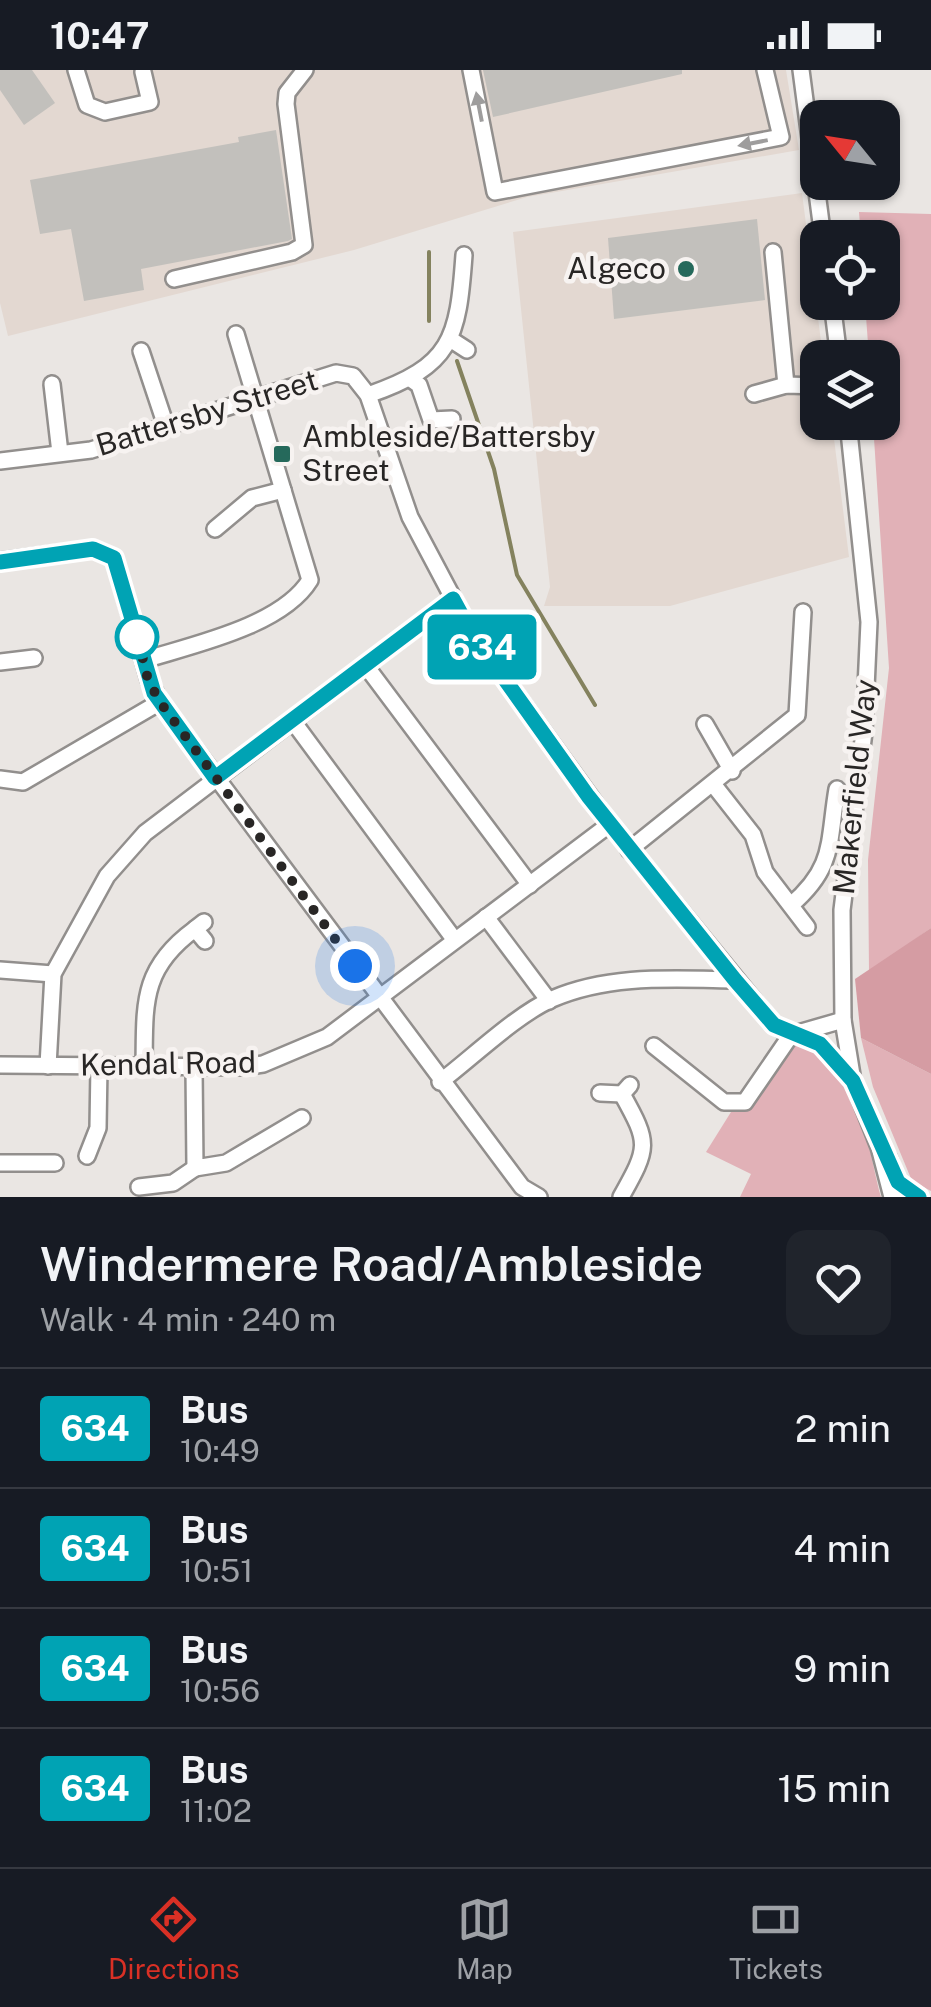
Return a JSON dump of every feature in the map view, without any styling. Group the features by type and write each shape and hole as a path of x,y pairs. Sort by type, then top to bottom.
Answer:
{"street":[{"path":"76,70 88,105 105,112 150,102 143,72"},
{"path":"174,280 292,252 304,245 286,104 288,93 306,70"},
{"path":"471,70 495,192 781,137 765,70"},
{"path":"801,70 821,220"},
{"path":"773,252 786,385"},
{"path":"464,255 457,326 450,339 412,380 368,394 393,476 453,599 491,661 610,824 774,1025 820,1044 853,1081"},
{"path":"144,660 240,630 303,591 310,580 236,334"},
{"path":"450,339 467,350"},
{"path":"141,351 166,426"},
{"name":"Battersby Street","path":"0,461 91,450 336,373 353,376 368,394"},
{"path":"412,380 418,385 431,420 452,419"},
{"name":"Battersby Street","path":"52,384 60,453"},
{"path":"754,394 800,385"},
{"name":"Makerfield Way","path":"850,440 869,622 864,732 842,910 844,1040 853,1081 898,1192"},
{"path":"216,530 252,498 283,490"},
{"path":"0,562 93,549 109,554 117,564 160,702 440,1082 522,1187 539,1197"},
{"path":"48,1066 53,974 107,876 145,833 453,599"},
{"path":"630,850 797,715 803,612"},
{"path":"0,662 34,658"},
{"path":"366,666 530,885"},
{"path":"0,779 22,782 160,702"},
{"path":"292,720 454,938"},
{"path":"705,724 732,771"},
{"path":"713,784 753,835 765,872 807,927"},
{"path":"791,905 816,883 825,868 836,788"},
{"name":"Kendal Road","path":"0,1065 244,1067 295,1052 327,1037 610,824"},
{"path":"486,917 548,1001"},
{"path":"144,1067 149,984 165,955 201,931"},
{"path":"0,970 53,974"},
{"path":"440,1082 548,1001 629,980 735,980"},
{"path":"654,1046 724,1102 745,1102 795,1034 843,1020"},
{"path":"820,1044 844,1040"},
{"path":"87,1156 98,1128 99,1066"},
{"path":"194,1068 194,1168"},
{"path":"600,1093 626,1090 644,1133 646,1146 621,1197"},
{"path":"139,1186 173,1183 194,1168 226,1163 302,1118"},
{"path":"0,1163 55,1164"},
{"path":"898,1192 919,1197"}],"shaded area":[{"path":"0,70 786,70 799,150 527,197 354,250 8,336 0,303"},
{"path":"800,193 805,220 800,220 800,320 818,320 821,340 800,340 800,440 834,440 849,557 670,606 544,606 550,587 513,232"},
{"path":"859,212 931,214 931,928 869,972 868,860 889,668 874,440 900,440 900,340 868,340 866,320 900,320 900,220 860,220"},
{"path":"931,928 931,1074 861,1038 855,979"},
{"path":"861,1038 931,1074 931,1191 912,1181 873,1087"},
{"path":"794,1040 818,1056 848,1089 864,1126 881,1197 740,1197 751,1174 706,1152 731,1112 744,1109"}],"building":[{"path":"0,70 32,70 55,103 24,125 0,90"},
{"path":"483,70 682,70 682,74 493,117"},
{"path":"276,130 292,239 288,241 141,269 144,290 84,301 71,229 40,234 30,180 239,142 238,137"},
{"name":"Algeco","path":"757,219 765,300 614,319 608,238"}],"waterway":[{"path":"429,252 429,321"},
{"path":"457,361 494,469 517,575 595,705"}],"bus line":[{"name":"634","path":"0,562 93,549 114,558 148,680 215,778 453,599 471,632 588,796 735,980 774,1025 783,1032 820,1044 853,1081 879,1147 898,1182 919,1197"}],"place":[{"name":"Algeco","path":"686,269"},
{"name":"Ambleside/Battersby Street","path":"282,454"}],"route":[{"path":"137,637 136,630 154,693 355,966"}]}
